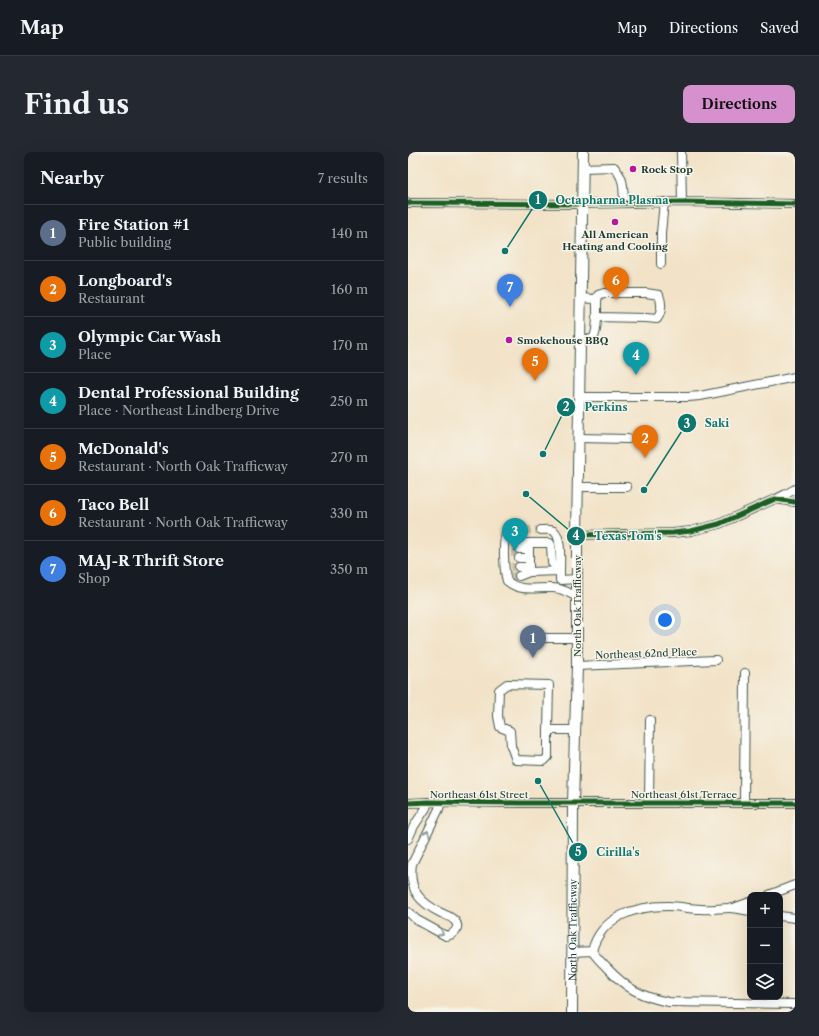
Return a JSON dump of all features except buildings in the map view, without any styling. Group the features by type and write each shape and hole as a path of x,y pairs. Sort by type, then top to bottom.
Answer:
{"main road":[{"name":"North Oak Trafficway","path":"572,1012 573,803 577,666 577,535 583,152"}],"street":[{"path":"681,152 682,202"},
{"path":"582,168 614,167 623,181 624,203"},
{"path":"661,264 661,232 664,202"},
{"path":"408,203 581,204 682,202 795,204"},
{"path":"580,338 593,339 595,337 596,333 596,317 598,295 604,293 646,293 659,295 662,300 660,314 657,319 596,317"},
{"path":"580,298 594,299 597,302"},
{"path":"579,397 700,396 795,377"},
{"path":"579,438 628,439"},
{"path":"578,487 627,487"},
{"path":"577,535 673,533 691,531 719,524 788,493 795,488"},
{"path":"775,499 795,502"},
{"path":"511,530 507,531 505,534 515,560 507,581 510,584 521,588 554,588 564,590 577,597"},
{"path":"541,530 552,530 558,537 557,568 560,580"},
{"path":"515,560 550,543 552,563 557,568"},
{"path":"515,560 557,568"},
{"path":"554,588 560,580 577,579"},
{"path":"531,638 577,638"},
{"name":"Northeast 62nd Place","path":"577,666 716,660"},
{"path":"744,803 745,673"},
{"path":"507,684 549,685 548,730 548,756 544,761 516,760 511,746 510,731 500,727 498,716 499,690 507,684"},
{"path":"649,803 650,720"},
{"path":"548,730 575,730"},
{"path":"408,839 428,802"},
{"path":"408,912 417,920 446,936 454,933 456,929 457,925 455,921 417,898 412,891 409,877 412,864 441,802"},
{"name":"Northeast 61st Street","path":"408,803 573,803"},
{"name":"Northeast 61st Terrace","path":"573,803 795,803"},
{"path":"777,892 795,885"},
{"path":"734,908 747,903"},
{"path":"592,951 594,944 603,929 613,920 625,914 653,907 666,906 709,910 734,908 747,910"},
{"path":"783,916 795,918"},
{"path":"573,952 592,951"},
{"path":"592,951 618,980 640,994 657,1000 669,1002 795,1004"}],"tunnel":[{"path":"511,530 541,530"},
{"path":"511,544 524,543"},
{"path":"511,553 519,553"},
{"path":"511,567 519,567"},
{"path":"511,576 519,576"}],"cycle path":[{"path":"408,203 581,204 682,202 795,204"},
{"path":"577,535 673,533 691,531 719,524 775,499 795,502"},
{"path":"408,803 795,803"}],"place":[{"name":"Rock Stop","path":"633,169"},
{"name":"All American Heating and Cooling","path":"615,222"},
{"name":"Octapharma Plasma","path":"505,251"},
{"name":"Taco Bell","path":"616,300"},
{"name":"MAJ-R Thrift Store","path":"510,307"},
{"name":"Smokehouse BBQ","path":"509,340"},
{"name":"Dental Professional Building","path":"636,375"},
{"name":"McDonald's","path":"535,381"},
{"name":"Perkins","path":"543,454"},
{"name":"Longboard's","path":"645,458"},
{"name":"Saki","path":"644,490"},
{"name":"Texas Tom's","path":"526,494"},
{"name":"Olympic Car Wash","path":"515,551"},
{"name":"Fire Station #1","path":"533,658"},
{"name":"Cirilla's","path":"538,781"}]}
